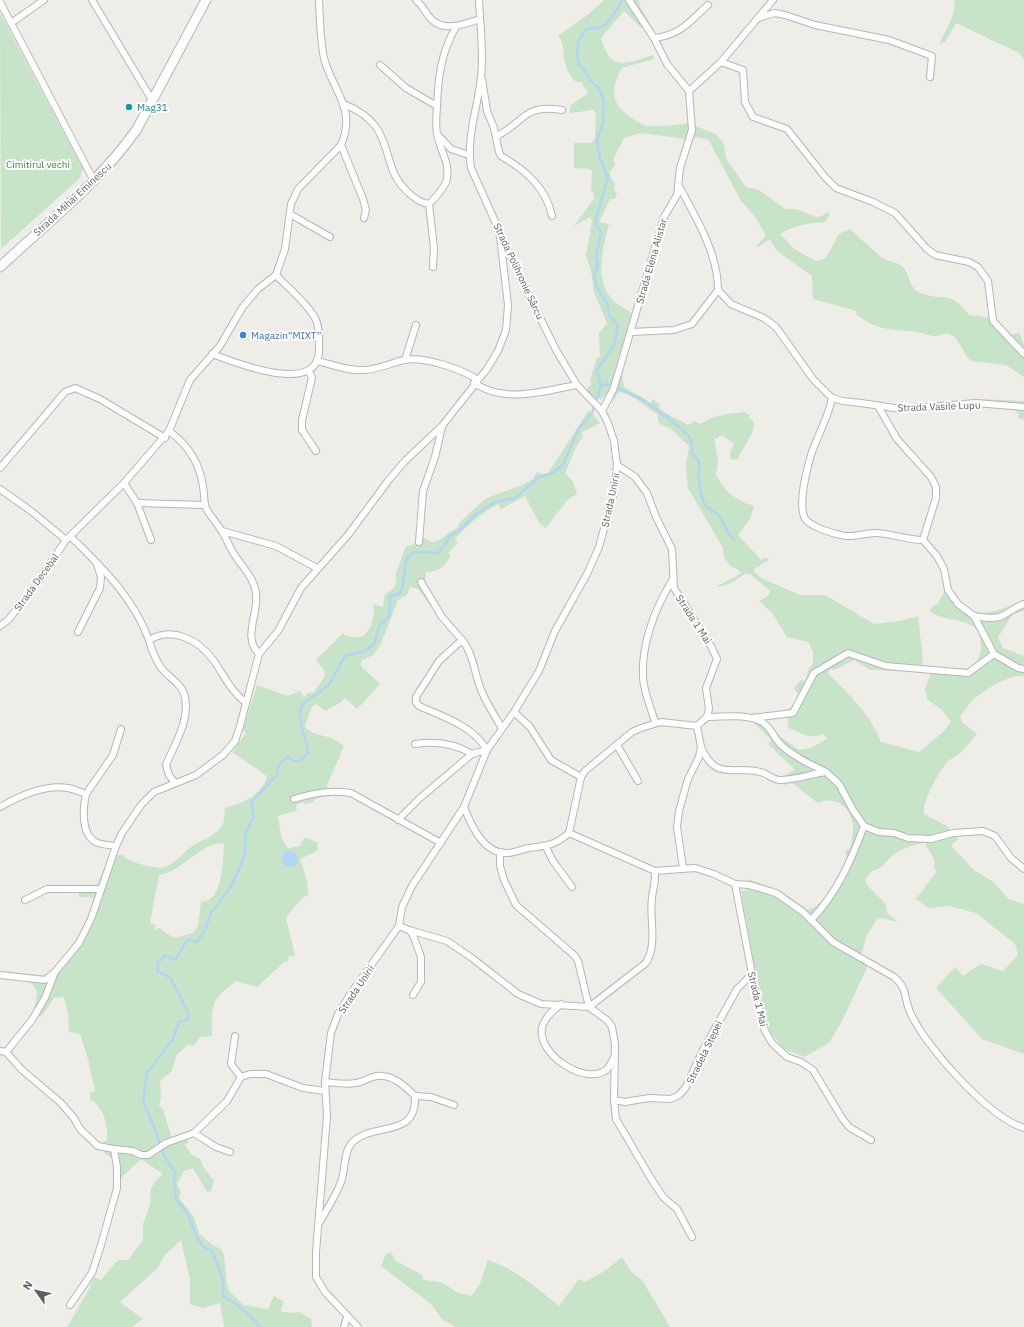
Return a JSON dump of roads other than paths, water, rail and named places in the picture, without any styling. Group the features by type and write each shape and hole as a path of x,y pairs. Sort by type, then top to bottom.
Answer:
{"main road":[{"name":"Strada Mihai Eminescu","path":"0,267 94,181 125,146 137,129 206,0"}],"street":[{"path":"11,23 44,0"},
{"path":"92,0 152,100"},
{"path":"212,354 251,368 284,374 302,374 309,372 318,361 319,340 316,320 307,307 276,275 284,249 291,204 298,189 341,145 345,127 344,104 325,60 322,47 319,0"},
{"path":"416,0 432,21 440,24 456,27 480,19"},
{"name":"Strada Polihronie Sârcu","path":"479,0 481,75 487,111 497,136 499,152 501,156 525,171 542,190 550,204 552,216"},
{"path":"629,0 654,38 667,64 689,91 722,62 773,0"},
{"path":"0,2 94,181"},
{"path":"654,38 668,37 677,33 708,5"},
{"path":"758,18 775,13 815,25 889,40 932,56 930,77"},
{"path":"344,104 357,110 376,128 383,141 393,175 400,184 417,200 423,204 429,204 435,198 447,179 445,156 436,132 438,84 442,58 449,39 456,27"},
{"path":"722,62 743,70 744,97 749,113 759,120 787,129 825,177 836,188 873,202 895,213 927,249 935,254 969,262 978,267 988,281 993,322 1024,354"},
{"path":"380,65 406,88 437,106"},
{"name":"Strada Polihronie Sârcu","path":"481,75 469,155 471,168 517,270 556,350 577,385"},
{"name":"Strada Elena Alistar","path":"602,411 613,390 662,223 669,206 677,195 681,163 692,130 689,91"},
{"path":"497,136 513,127 526,113 541,108 562,110"},
{"path":"436,132 451,149 469,155"},
{"path":"341,145 363,199 366,210 364,218"},
{"path":"631,332 674,330 692,324 718,290 718,278 704,235 679,186"},
{"path":"429,204 434,248 433,266"},
{"path":"290,214 330,237"},
{"path":"0,975 45,980 55,972 79,943 91,919 116,846 122,833 141,804 154,792 196,775 222,755 235,741 259,654 278,631 301,588 317,568 348,535 392,476 442,426 487,368 498,351 506,330 508,306 499,228"},
{"name":"Strada Decebal","path":"0,626 8,620 31,592 68,538 124,483 165,438 190,380 220,346 242,308 258,289 276,275"},
{"path":"718,290 731,304 764,318 776,327 812,379 832,398 826,422 809,461 802,505 803,516 807,521 841,536 851,537 877,533 914,540 923,540"},
{"path":"405,360 416,325"},
{"path":"318,361 360,370 369,370 405,360 419,360 449,367 476,381 490,392 520,395 577,385"},
{"path":"309,372 312,378 302,420 302,430 316,451"},
{"name":"Strada Unirii","path":"358,1327 325,1292 316,1277 318,1225 327,1116 325,1082 331,1033 338,1014 349,996 399,926 402,907 412,886 464,807 487,750 514,712 539,671 555,631 587,574 599,547 613,494 617,465 614,441 602,411 577,385"},
{"path":"0,468 65,392 71,388 75,388 100,399 165,438"},
{"name":"Strada Vasile Lupu","path":"832,398 843,402 901,409 976,403 1024,407"},
{"path":"878,406 897,439 931,476 936,487 936,498 923,540"},
{"path":"419,542 424,491 435,457 442,426"},
{"path":"169,431 189,448 203,485 204,505 222,531 236,558 245,568 254,583 256,601 251,637 254,649 259,654"},
{"name":"Strada 1 Mai","path":"617,465 635,477 647,493 656,517 672,549 674,588 711,646 717,659 706,688 708,709 707,717"},
{"path":"124,483 137,503 151,540"},
{"path":"0,489 68,538 96,563 131,602 143,622 150,647 160,666 180,688 185,696 183,723 176,745 166,766 169,775 175,783"},
{"path":"137,503 204,505"},
{"path":"222,531 276,546 317,568"},
{"path":"923,540 944,569 948,590 958,604 974,616 994,654 1018,668 1024,669"},
{"path":"78,632 100,588 101,576 96,563"},
{"path":"655,722 643,680 643,660 648,638 660,602 673,580"},
{"path":"421,582 442,617 467,646 484,696 502,728"},
{"path":"974,616 994,618 1001,616 1014,607 1024,604"},
{"path":"149,640 158,635 175,633 197,645 214,660 230,687 246,703"},
{"path":"398,820 420,798 472,754 487,750 480,738 468,729 419,706 416,702 416,697 438,661 462,640"},
{"path":"751,718 793,713 814,673 848,653 886,666 968,673 994,654"},
{"path":"514,712 530,726 551,760 581,778"},
{"path":"464,807 481,839 488,846 500,852 508,853 528,848 546,847 569,833 581,778 585,771 632,732 655,722 697,726 707,717 736,716 751,718 763,722 780,744 792,754 826,772 838,784 852,810 864,826 879,832 894,833 908,838 931,839 983,830 995,836 1012,858 1024,869"},
{"path":"697,726 701,747 705,758 719,769 731,772 761,772 779,780 826,772"},
{"path":"116,846 95,842 88,834 84,815 86,794 113,755 121,729"},
{"path":"415,744 441,743 462,748 472,754"},
{"path":"617,745 638,781"},
{"path":"683,868 677,827 679,811 688,779 699,757 701,747"},
{"path":"0,807 11,801 51,787 69,788 86,794"},
{"path":"294,799 320,792 336,791 351,793 441,843"},
{"path":"811,920 823,907 842,880 864,826"},
{"path":"569,833 655,870 683,868 704,870 735,884 749,885 776,893 803,912 834,942 894,977 902,984 906,992 910,1011 949,1068 977,1097 1004,1119 1024,1128"},
{"path":"546,847 552,861 572,888"},
{"path":"500,852 500,866 504,880 516,905 575,956 589,1007"},
{"path":"589,1007 646,962 648,958 652,941 651,899 655,870"},
{"name":"Strada 1 Mai","path":"735,884 752,974 765,1030 772,1043 787,1057 801,1062 812,1070 849,1127 871,1140"},
{"path":"25,900 48,890 101,889"},
{"path":"399,926 447,941 472,958 518,994 541,1004 561,1004 589,1007 608,1021 612,1027 615,1055 614,1100 616,1119 653,1182 664,1198 677,1209 692,1237"},
{"path":"409,930 413,935 421,957 420,982 413,995"},
{"path":"55,972 45,998 32,1020 3,1052 60,1102 74,1118 86,1136 98,1146 133,1150 141,1155 148,1155 166,1143 194,1134 226,1100 241,1077 250,1074 266,1074 303,1088 325,1091"},
{"name":"Stradela Stepei","path":"614,1100 625,1102 649,1098 671,1099 679,1095 686,1087 702,1052 734,994 752,974"},
{"path":"561,1004 553,1010 542,1028 542,1039 548,1051 556,1060 591,1075 606,1070 615,1055"},
{"path":"235,1036 231,1064 241,1077"},
{"path":"325,1082 344,1084 358,1083 376,1076 382,1076 396,1081 415,1096 431,1097 454,1105"},
{"name":"Strada Unirii","path":"318,1225 341,1181 349,1147 356,1139 362,1136 389,1130 403,1124 413,1113 415,1096"},
{"path":"194,1134 216,1147 230,1152"},
{"path":"70,1305 92,1273 103,1238 117,1188 117,1167 114,1149"},
{"path":"344,1327 347,1317"}],"water":[{"path":"290,851 296,853 298,859 296,865 290,867 284,865 282,859 284,853"}],"waterway":[{"path":"259,1326 252,1317 223,1296 223,1280 213,1253 202,1245 197,1237 187,1212 176,1200 174,1180 175,1172 165,1157 143,1102 147,1073 173,1039 179,1022 187,1020 189,1015 170,977 158,972 158,963 165,955 172,959 176,959 185,943 189,940 197,942 204,932 211,913 230,888 245,854 246,832 254,817 251,802 277,775 278,767 284,760 288,757 294,761 300,761 308,753 300,716 303,704 329,685 345,656 365,651 374,644 379,626 387,619 390,613 391,596 400,593 402,588 407,558 416,552 438,553 445,545 450,535 460,530 476,514 495,502 515,498 539,477 553,473 563,464 579,428 592,413 601,386 597,370 615,343 618,324 610,317 607,303 596,286 594,275 598,265 596,257 601,232 596,225 596,219 608,177 600,159 597,140 603,123 604,101 599,88 591,81 578,62 577,55 578,42 585,30 592,27 596,29 605,25 612,18 622,0"},
{"path":"601,386 608,384 642,399 688,435 692,442 692,453 700,465 699,479 704,503 719,516 727,531 734,539"}],"place":[{"name":"Mag31","path":"129,107"},
{"name":"Magazin”MIXT”","path":"243,335"}],"park label":[{"name":"Cimitirul vechi","path":"38,164"}]}
